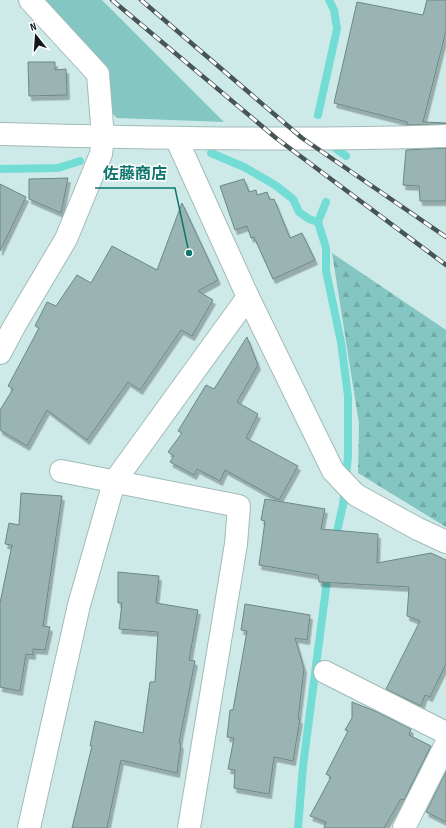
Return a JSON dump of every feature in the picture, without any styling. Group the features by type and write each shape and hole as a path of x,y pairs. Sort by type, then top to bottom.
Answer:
{"street":[{"path":"0,353 66,239 101,154 103,137 98,74 30,0"},
{"path":"0,134 176,138 372,139 446,136"},
{"path":"176,138 248,297 333,470 356,494 418,529 446,542"},
{"path":"29,828 79,605 114,482 248,297"},
{"path":"61,471 240,506 236,544 189,828"},
{"path":"325,672 446,733"},
{"path":"404,828 446,744"}],"green space":[{"path":"45,0 102,0 224,122 117,118 107,108 107,69"},
{"path":"332,253 446,330 446,527 358,473 359,424"}],"building":[{"path":"427,0 446,0 446,31 423,122 446,124 407,125 407,122 334,103 357,2 423,15"},
{"path":"28,62 55,62 55,70 66,69 67,95 29,96"},
{"path":"446,148 446,201 420,201 419,186 403,185 406,150"},
{"path":"68,178 61,213 29,199 29,179"},
{"path":"244,179 249,192 256,190 257,195 267,192 270,200 274,199 290,238 302,233 315,260 273,279 254,237 251,238 247,226 235,230 220,186"},
{"path":"0,184 26,197 0,251"},
{"path":"182,203 218,280 198,291 213,300 192,336 181,330 140,390 128,382 87,440 47,410 27,446 0,430 0,410 13,389 8,386 39,328 35,326 47,302 56,306 77,275 91,283 112,246 157,270"},
{"path":"247,337 258,365 237,402 258,414 246,438 298,466 279,500 225,470 220,481 197,469 194,475 170,462 174,456 168,452 182,433 178,431 206,385 214,389"},
{"path":"21,493 62,496 43,626 50,627 45,650 33,649 33,655 26,654 20,691 0,687 0,603 12,545 5,544 9,523 19,525"},
{"path":"265,499 325,509 321,529 378,534 377,563 431,553 446,560 446,664 430,697 425,695 421,706 386,689 420,621 407,616 409,587 319,582 318,575 259,565 265,521 261,520"},
{"path":"118,572 159,576 156,603 198,610 189,660 195,661 179,743 181,744 177,773 121,760 107,828 72,828 92,746 90,746 95,721 143,733 150,682 155,682 158,632 119,629 122,603 118,603"},
{"path":"245,604 310,615 307,640 295,638 304,669 298,719 300,719 293,761 274,757 269,794 234,788 235,770 228,769 234,738 227,737 230,710 233,710 247,631 241,630"},
{"path":"352,702 375,711 411,729 409,735 431,746 404,800 401,799 384,828 324,828 326,822 310,816 331,777 326,774 348,731 345,730 352,718"},
{"path":"446,772 446,822 426,812"}],"waterway":[{"path":"318,115 337,29 334,10 329,0"},
{"path":"335,148 346,156"},
{"path":"211,153 244,167 275,185 293,199 299,212 309,219 318,222"},
{"path":"0,169 58,168 80,161"},
{"path":"326,202 318,222 326,248 326,271 341,342 348,396 348,457 343,505 335,540"},
{"path":"298,828 303,766 328,573"}],"railway":[{"path":"112,0 276,138 446,265"},
{"path":"141,0 302,138 446,237"}],"place":[{"name":"佐藤商店","path":"189,253"}]}
